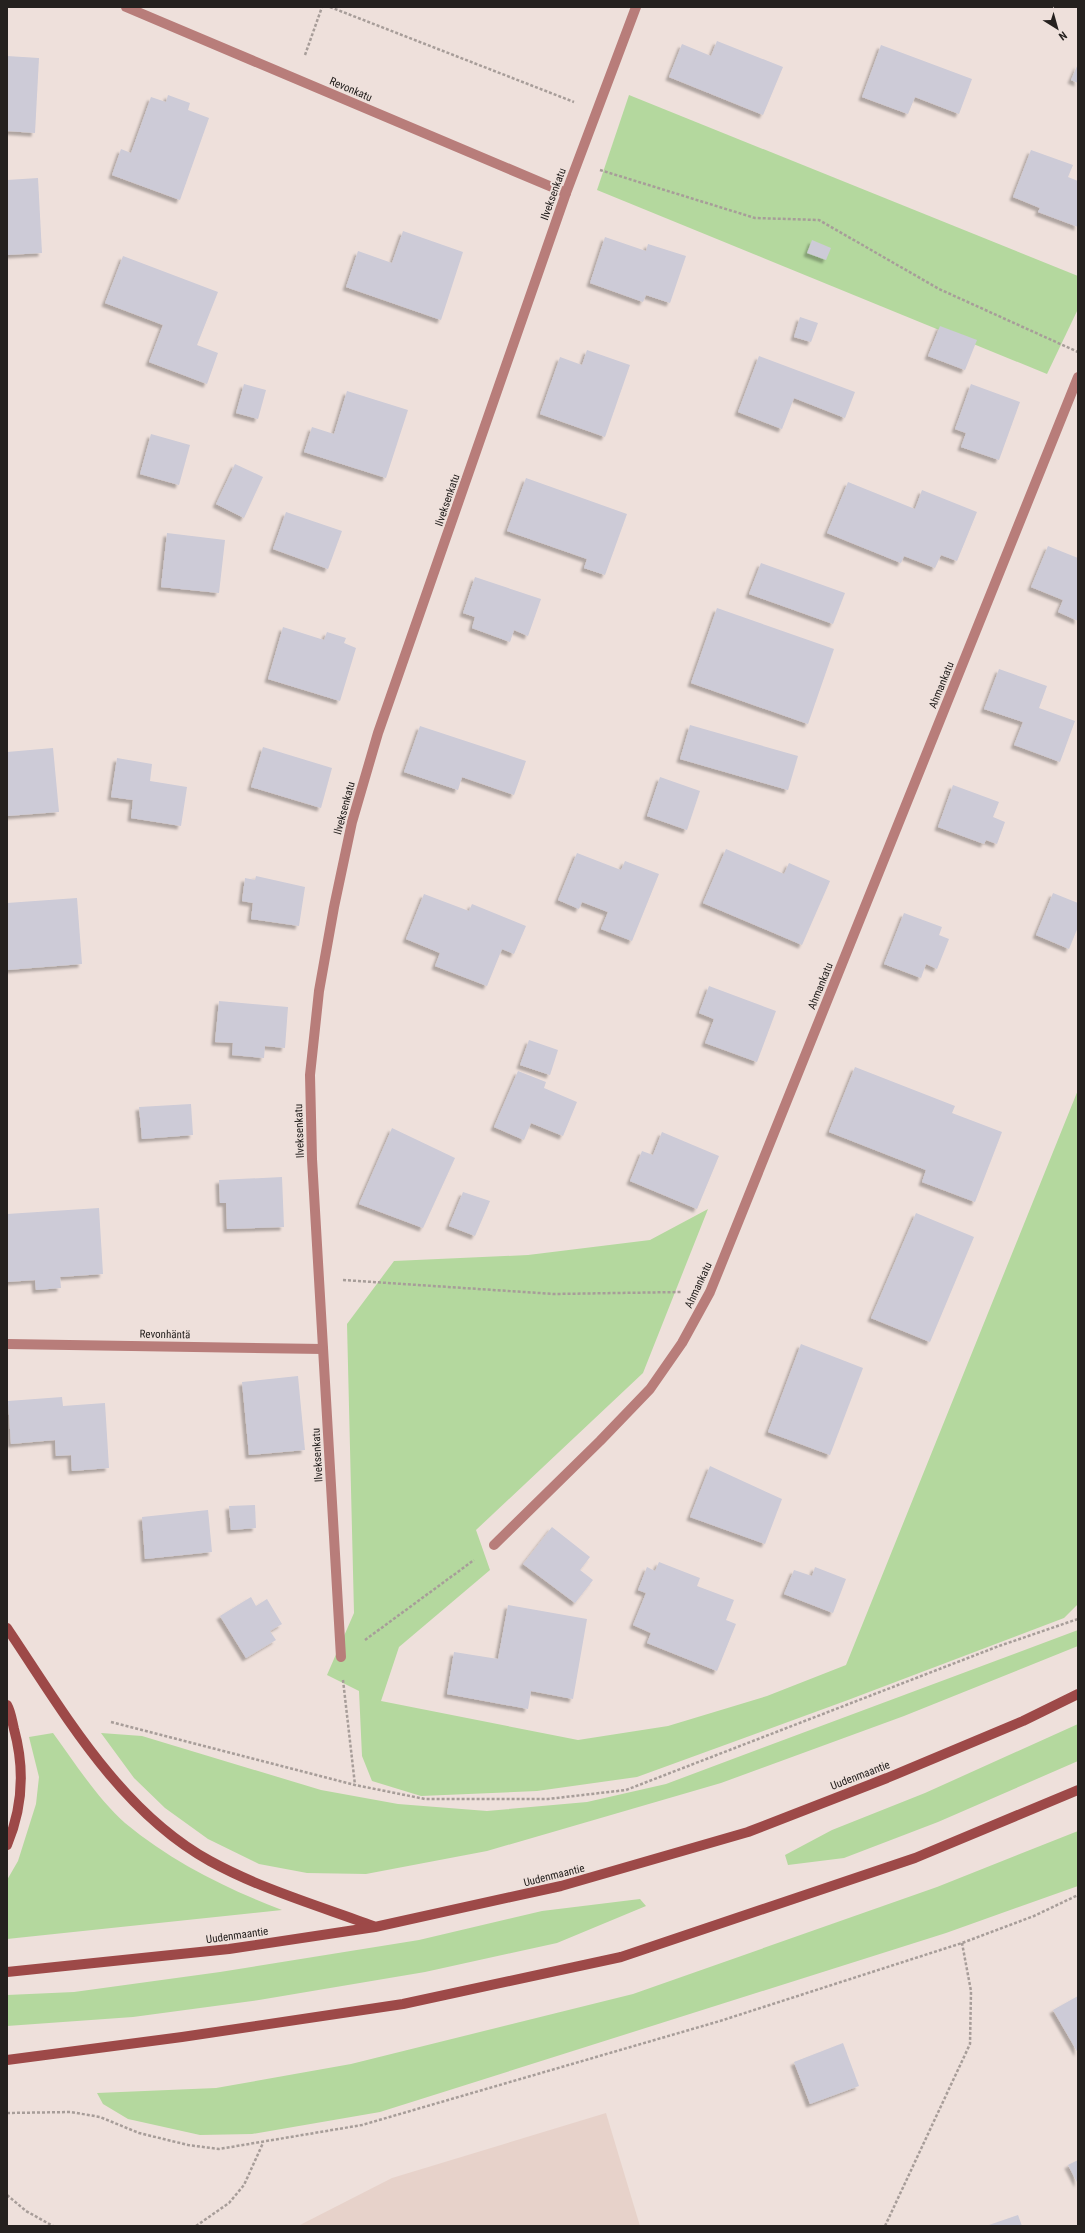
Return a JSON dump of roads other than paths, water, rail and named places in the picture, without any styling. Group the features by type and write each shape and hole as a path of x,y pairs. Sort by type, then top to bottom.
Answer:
{"main road":[{"path":"7,1628 91,1752 132,1800 153,1820 208,1860 240,1877 375,1927"},
{"name":"Uudenmaantie","path":"7,1972 229,1949 375,1927 562,1886 748,1832 894,1775 1023,1721 1078,1694"},
{"path":"7,1705 20,1750 22,1790 15,1827 7,1845"},
{"path":"7,2060 182,2038 403,2004 621,1957 915,1858 1078,1790"}],"street":[{"name":"Revonkatu","path":"126,7 566,193"},
{"name":"Ilveksenkatu","path":"341,1657 312,1159 310,1075 322,976 334,907 352,822 378,733 566,193 636,7"},
{"name":"Ahmankatu","path":"494,1545 600,1441 650,1389 682,1343 710,1292 1078,377"},
{"name":"Revonhäntä","path":"7,1344 323,1349"}]}
